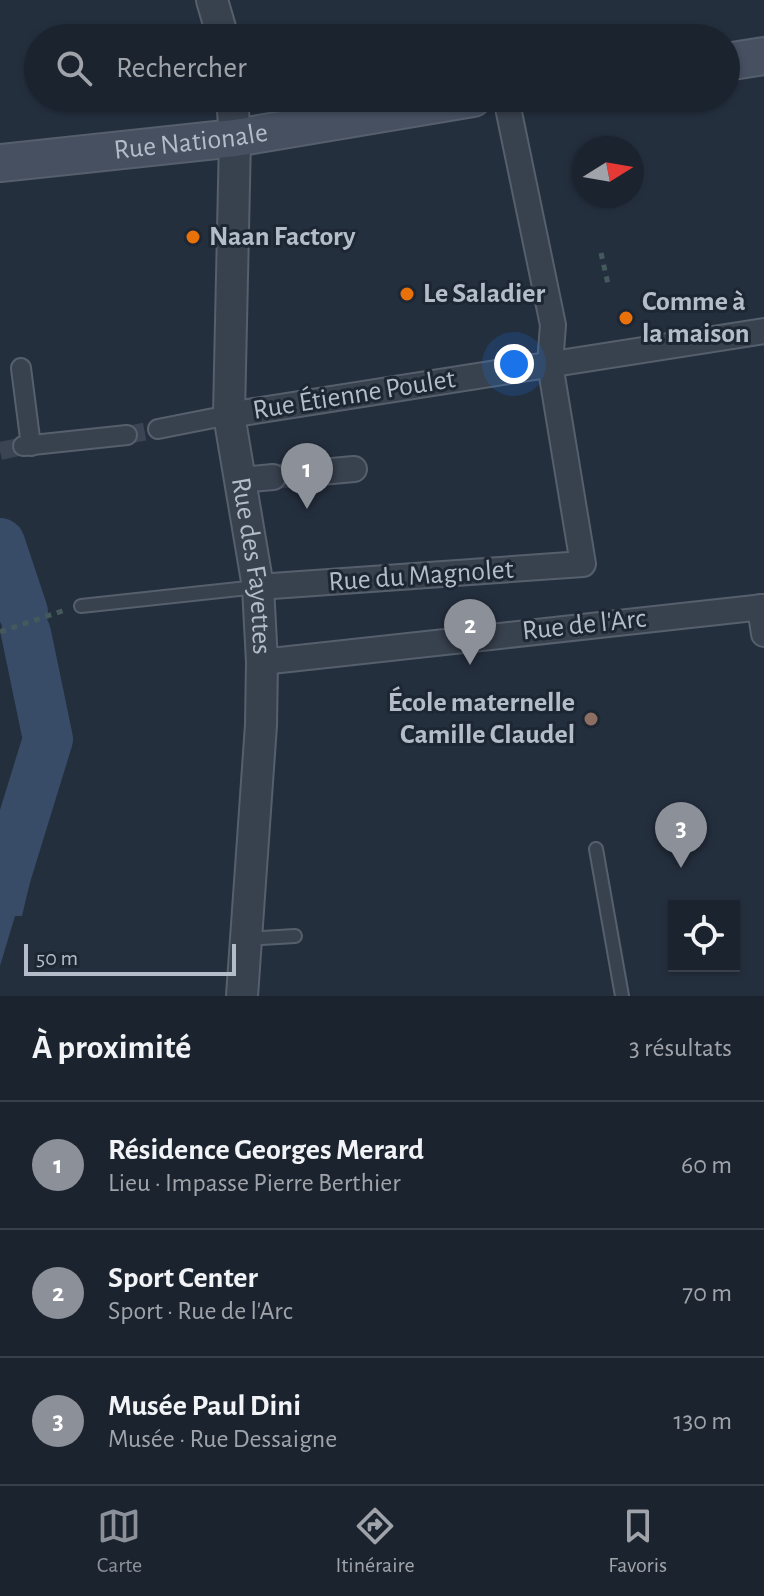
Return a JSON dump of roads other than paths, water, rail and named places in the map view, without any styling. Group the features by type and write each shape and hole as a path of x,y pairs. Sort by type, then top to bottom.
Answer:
{"main road":[{"path":"740,60 764,56"},
{"name":"Rue Nationale","path":"0,163 235,138 390,112"}],"street":[{"path":"212,0 219,24"},
{"name":"Rue des Fayettes","path":"233,112 229,415 258,587 262,662 261,725 242,996"},
{"path":"509,112 553,325 550,364"},
{"name":"Rue Étienne Poulet","path":"229,415 764,331"},
{"name":"Rue du Magnolet","path":"258,587 583,564 550,364"},
{"path":"21,368 27,446 127,435"},
{"path":"158,429 229,415"},
{"path":"321,472 354,469"},
{"path":"240,480 273,477"},
{"path":"762,607 764,634"},
{"name":"Rue de l'Arc","path":"262,662 762,607"}],"lane":[{"path":"81,606 258,587"},
{"path":"596,849 622,996"},
{"path":"246,939 295,936"}],"water":[{"path":"29,717 64,737 22,916 15,916 0,966 0,829 28,747"}],"waterway":[{"path":"0,543 23,612"},
{"path":"0,895 48,739 26,633"}],"tunnel":[{"path":"127,435 158,429"},
{"path":"0,451 23,446"},
{"path":"273,477 321,472"}],"place":[{"name":"Naan Factory","path":"193,237"},
{"name":"Le Saladier","path":"407,294"},
{"name":"Comme à la maison","path":"626,318"},
{"name":"Résidence Georges Merard","path":"307,509"},
{"name":"Sport Center","path":"470,665"},
{"name":"École maternelle Camille Claudel","path":"591,719"},
{"name":"Musée Paul Dini","path":"681,868"}]}
